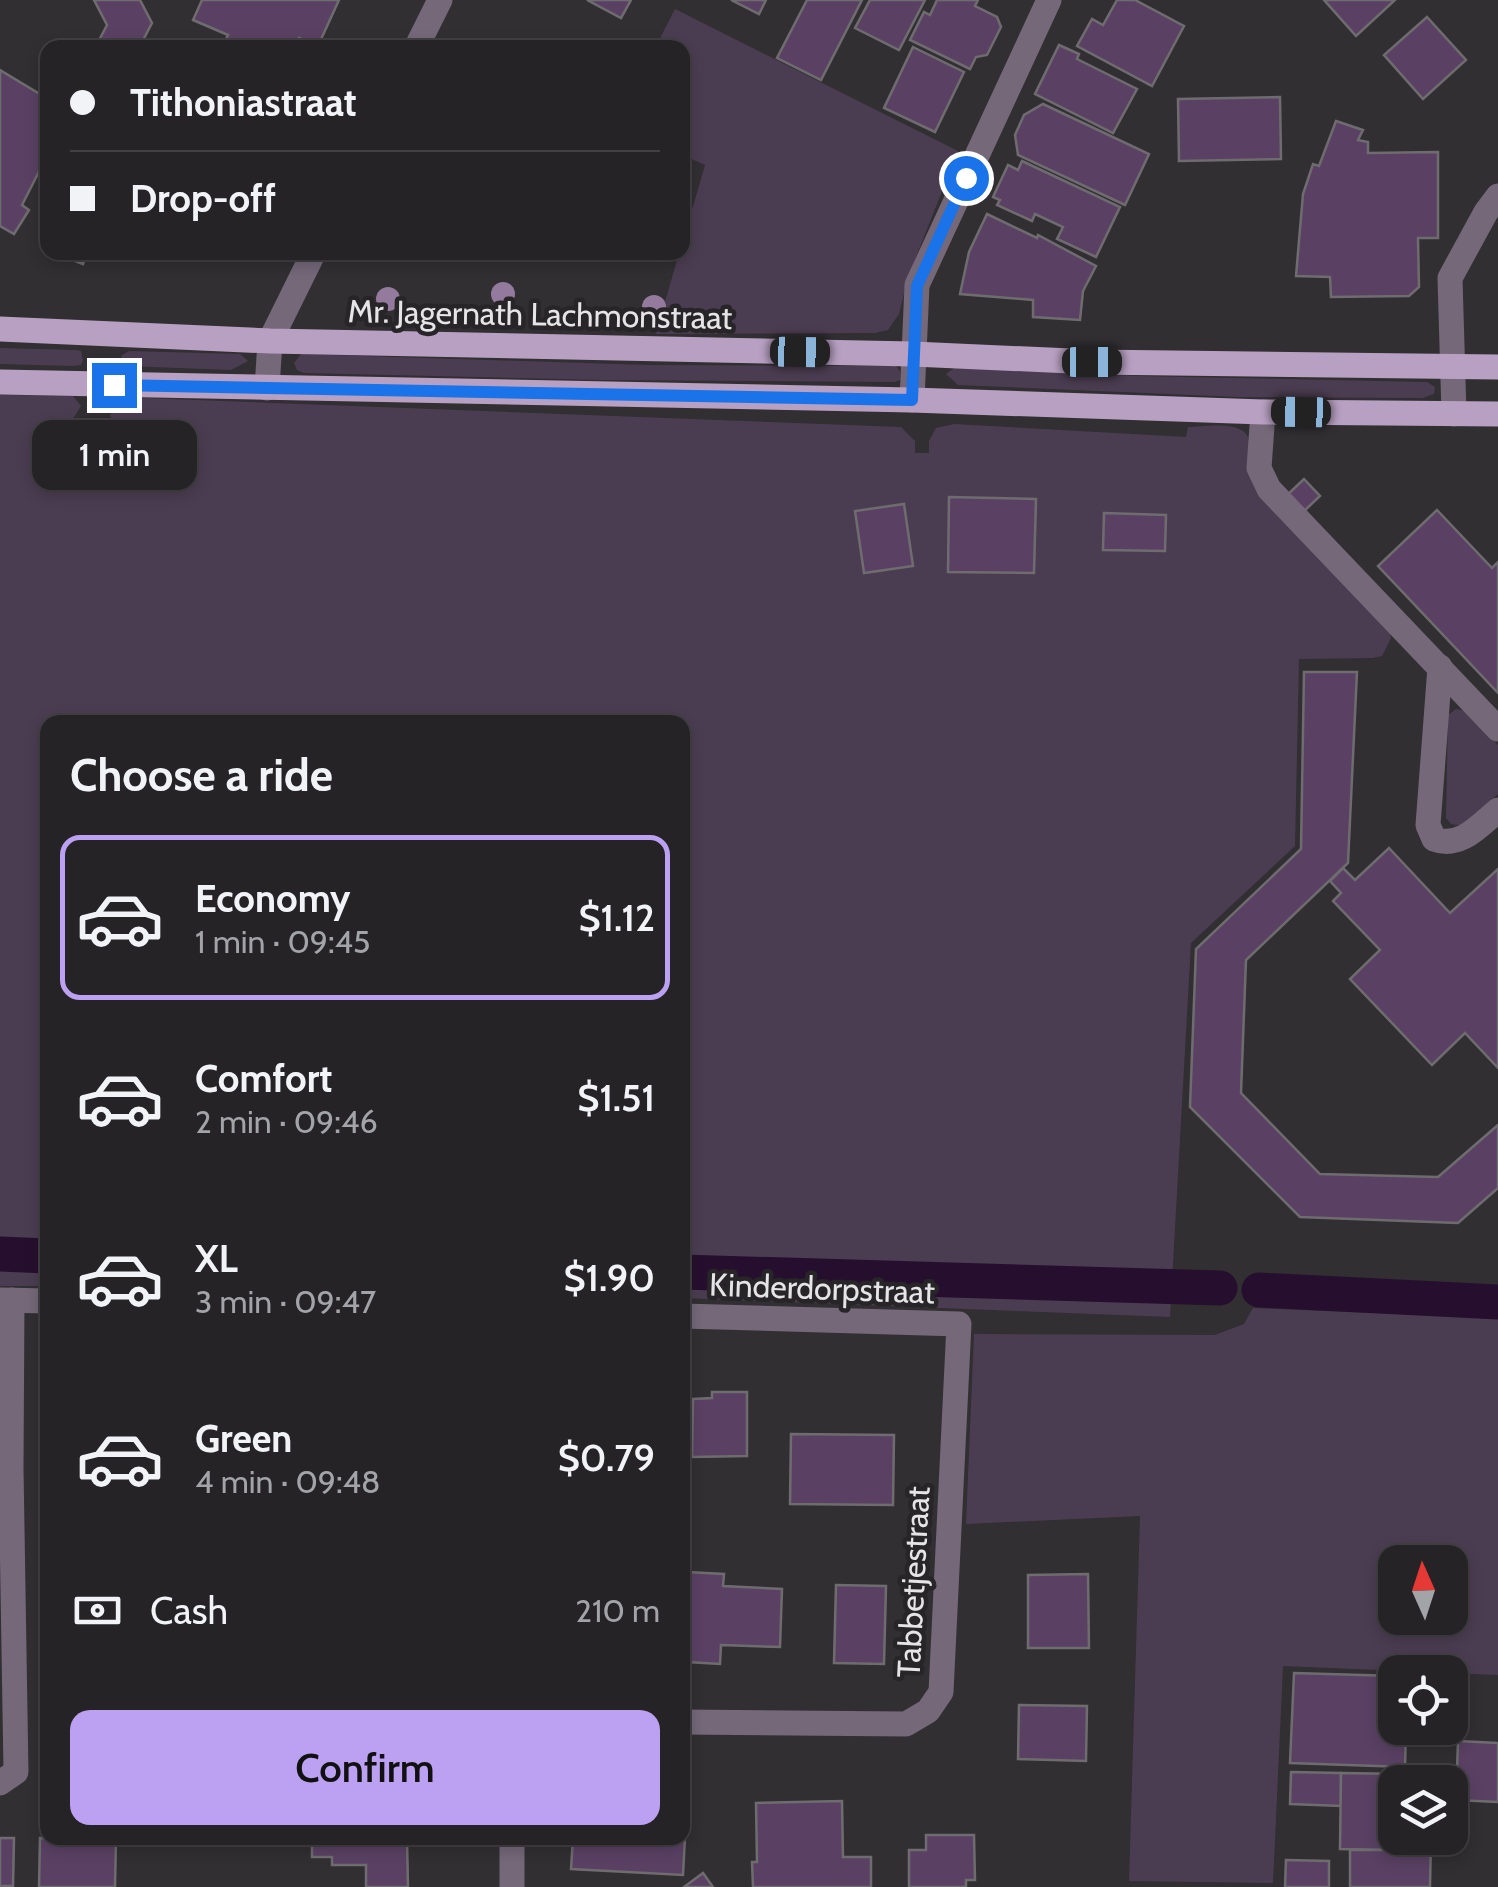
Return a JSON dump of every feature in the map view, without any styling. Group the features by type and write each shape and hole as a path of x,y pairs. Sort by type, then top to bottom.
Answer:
{"main road":[{"name":"Mr. Jagernath Lachmonstraat","path":"0,329 270,341 914,354 1092,362 1498,367"},
{"path":"0,382 912,400 1263,412 1498,414"}],"street":[{"path":"420,40 440,0"},
{"path":"912,400 917,286 1049,0"},
{"path":"1454,414 1450,278 1498,196"},
{"path":"267,388 270,341 310,260"},
{"path":"1263,412 1259,468 1269,489 1498,729"},
{"path":"1440,667 1428,825 1434,839 1446,844 1462,839 1498,810"},
{"path":"0,1783 16,1772 6,1468 6,1300 40,1301"},
{"name":"Kinderdorpstraat","path":"690,1316 959,1324"},
{"name":"Tabbetjestraat","path":"690,1722 906,1724 928,1711 942,1692 959,1324"},
{"path":"512,1845 512,1887"}],"shaded area":[{"path":"675,9 958,151 908,277 899,314 888,330 656,334 677,260 690,260 690,217 705,165 690,158 690,40 659,40"},
{"path":"0,348 76,350 81,351 83,360 81,365 73,366 0,364"},
{"path":"129,351 240,354 248,361 231,370 125,366 120,362"},
{"path":"301,354 647,365 896,366 900,380 601,380 304,373 294,363"},
{"path":"955,367 1136,376 1427,382 1435,387 1434,394 1423,398 1239,397 958,385 946,374"},
{"path":"0,395 73,396 81,406 68,427 119,429 110,416 116,397 901,427 915,441 915,453 929,453 929,441 936,428 954,424 1186,437 1188,427 1232,427 1246,433 1250,465 1389,628 1391,638 1382,656 1299,659 1295,846 1191,943 1170,1317 690,1298 690,715 40,715 40,1286 0,1286"},
{"path":"1456,709 1467,711 1498,745 1498,794 1462,826 1451,824 1446,818 1448,715"},
{"path":"1253,1308 1498,1318 1498,1675 1468,1674 1468,1655 1378,1655 1378,1670 1283,1666 1273,1883 1129,1881 1140,1516 966,1524 974,1334 1215,1335 1244,1324"}],"building":[{"path":"94,0 140,0 152,23 143,40 99,40 107,25"},
{"path":"202,0 339,0 321,40 226,40 228,35 193,20"},
{"path":"587,0 631,0 621,18"},
{"path":"731,0 766,0 759,14"},
{"path":"807,0 862,0 821,80 777,58"},
{"path":"870,0 925,0 899,50 855,28"},
{"path":"937,0 978,0 975,6 997,17 1001,27 987,55 976,57 970,69 910,40 924,12 930,15"},
{"path":"1117,0 1135,0 1184,26 1152,86 1077,46 1092,19 1103,25"},
{"path":"1324,0 1395,0 1356,36"},
{"path":"1427,17 1466,60 1423,99 1384,55"},
{"path":"1059,45 1079,54 1077,59 1137,89 1113,133 1035,94"},
{"path":"913,47 964,72 935,132 884,108"},
{"path":"0,70 40,94 40,170 22,205 29,210 14,234 0,226"},
{"path":"1280,97 1281,159 1179,161 1178,99"},
{"path":"1043,104 1149,154 1125,205 1018,155 1015,135 1024,115"},
{"path":"1336,121 1363,130 1358,140 1368,142 1368,153 1438,152 1438,238 1418,238 1419,287 1409,296 1331,297 1330,277 1296,276 1303,194 1313,164 1319,166"},
{"path":"1022,161 1120,207 1096,257 1057,239 1063,227 1035,214 1032,221 997,205 1000,200 993,197 1008,165 1018,170"},
{"path":"987,214 1037,238 1038,235 1096,266 1083,291 1080,320 1033,317 1033,300 960,294 969,252"},
{"path":"1304,479 1320,496 1302,513 1286,496"},
{"path":"949,497 1036,499 1034,573 948,572"},
{"path":"904,504 913,566 864,573 855,511"},
{"path":"1437,510 1492,568 1498,562 1498,693 1378,566"},
{"path":"1104,513 1166,515 1165,551 1103,550"},
{"path":"1304,672 1357,672 1348,863 1246,960 1241,1093 1320,1174 1438,1177 1498,1125 1498,1188 1458,1223 1300,1217 1190,1107 1196,949 1301,849"},
{"path":"1389,848 1450,913 1498,869 1498,1068 1465,1033 1432,1065 1350,979 1380,950 1333,901 1341,893 1330,881 1343,868 1355,880"},
{"path":"712,1392 747,1392 747,1456 692,1457 693,1399 712,1398"},
{"path":"791,1434 894,1435 893,1505 790,1504"},
{"path":"690,1572 724,1574 723,1586 782,1589 780,1647 721,1645 720,1664 690,1662"},
{"path":"1088,1574 1089,1648 1028,1648 1028,1575"},
{"path":"836,1585 886,1586 884,1664 834,1663"},
{"path":"1294,1673 1378,1675 1378,1745 1406,1745 1405,1765 1290,1763"},
{"path":"1019,1705 1087,1706 1086,1761 1018,1759"},
{"path":"1498,1743 1498,1802 1468,1801 1468,1765 1457,1765 1458,1745"},
{"path":"1291,1772 1341,1773 1341,1806 1290,1804"},
{"path":"1341,1773 1378,1774 1378,1850 1340,1849"},
{"path":"842,1801 843,1857 871,1857 871,1887 753,1887 752,1862 757,1862 756,1803"},
{"path":"926,1835 974,1835 975,1880 966,1880 966,1887 909,1887 909,1850 926,1850"},
{"path":"0,1838 14,1838 13,1886 0,1886"},
{"path":"40,1838 40,1845 116,1845 115,1887 39,1887"},
{"path":"312,1845 407,1845 408,1887 366,1887 366,1865 332,1865 332,1857 312,1857"},
{"path":"573,1845 685,1845 683,1875 571,1869"},
{"path":"1350,1850 1378,1850 1378,1855 1431,1855 1430,1887 1350,1887"},
{"path":"1286,1860 1329,1861 1329,1887 1285,1887"},
{"path":"703,1873 713,1887 684,1887"}],"waterway":[{"path":"0,1254 40,1256"},
{"path":"690,1272 1220,1288"},
{"path":"1259,1290 1498,1302"}],"route":[{"path":"114,385 912,400 917,286 966,178"}]}
